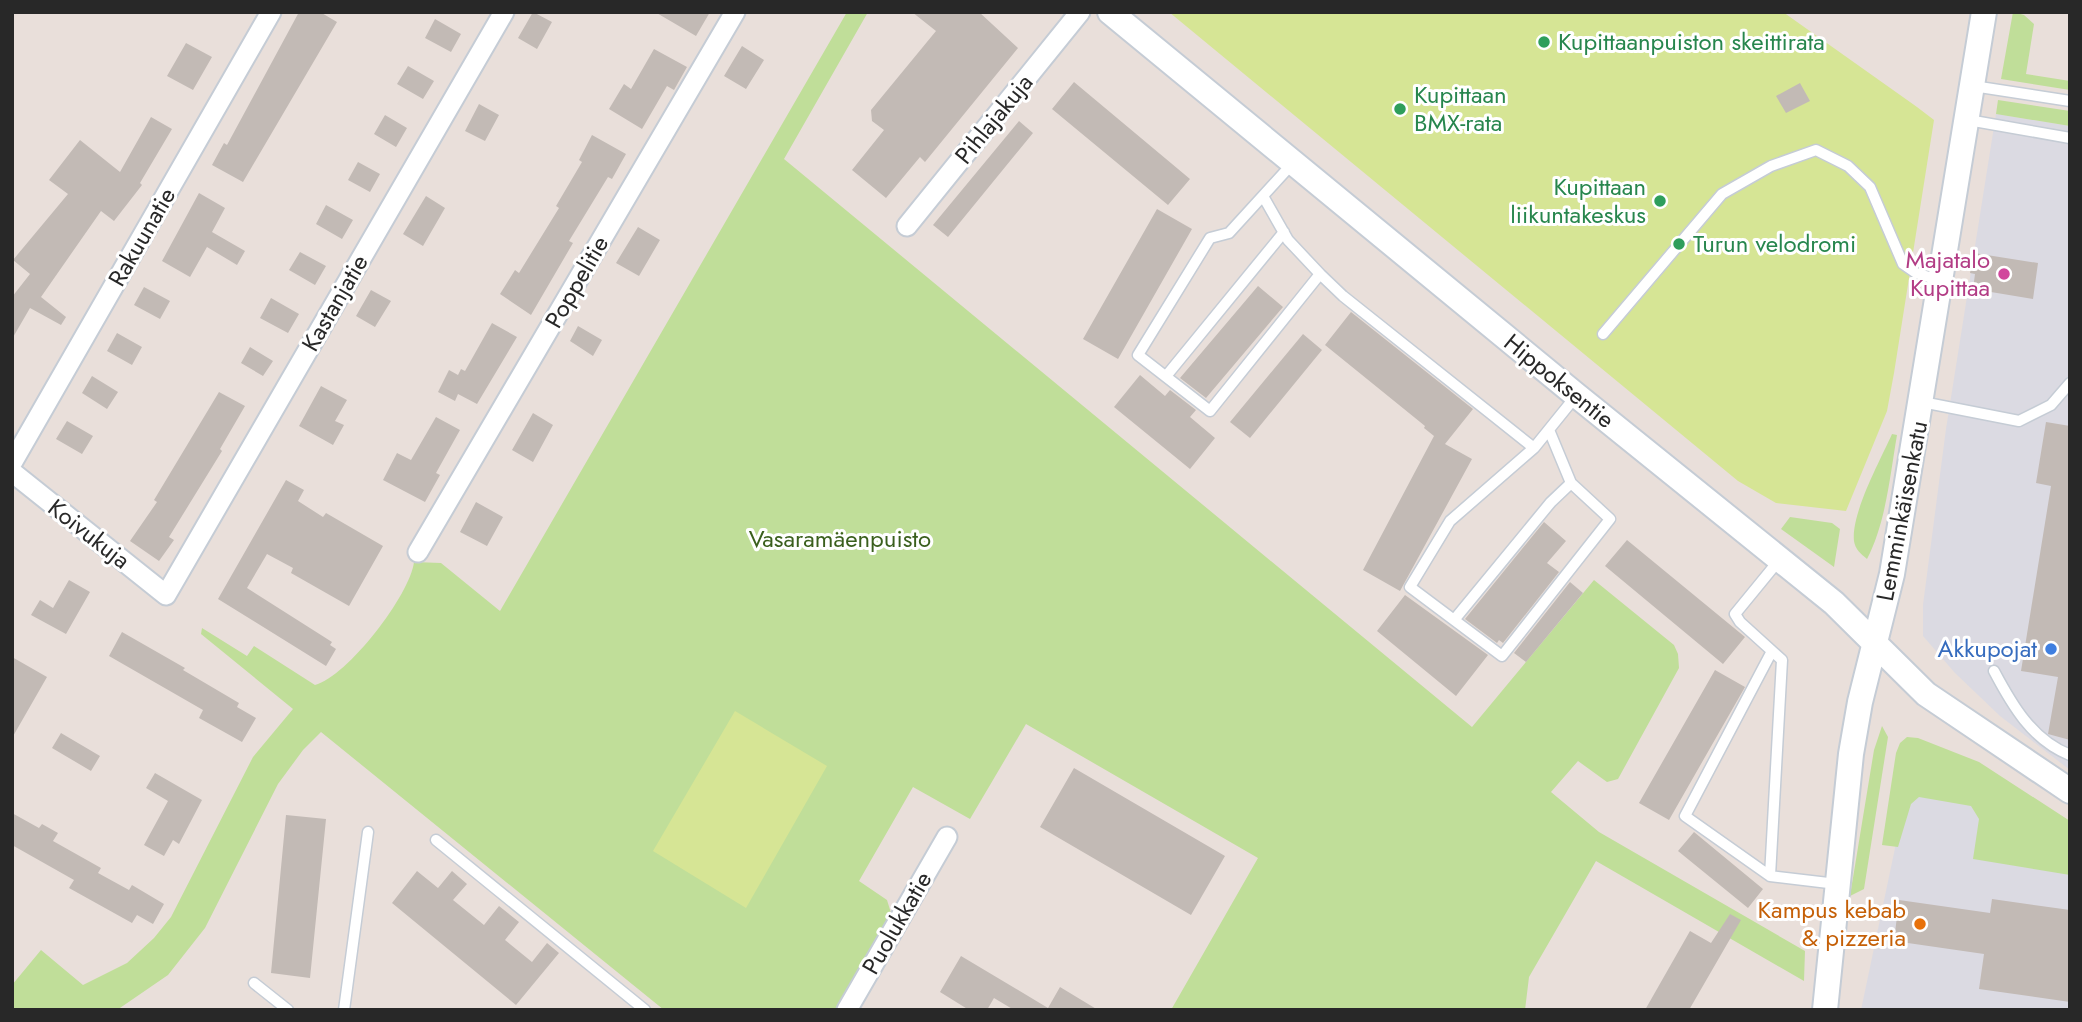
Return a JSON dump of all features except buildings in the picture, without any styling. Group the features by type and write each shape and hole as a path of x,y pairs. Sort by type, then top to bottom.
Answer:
{"street":[{"name":"Rakuunatie","path":"12,463 271,12"},
{"name":"Kastanjatie","path":"166,595 504,12"},
{"name":"Poppelitie","path":"418,552 735,12"},
{"name":"Pihlajakuja","path":"908,226 1080,12"},
{"name":"Hippoksentie","path":"1110,12 1292,164 1834,603 1926,694 2070,791"},
{"name":"Lemminkäisenkatu","path":"1825,1010 1851,754 1892,574 1984,12"},
{"name":"Koivukuja","path":"12,472 166,595"},
{"name":"Puolukkatie","path":"847,1010 947,837"}],"lane":[{"path":"1972,86 2070,101"},
{"path":"1967,120 2070,138"},
{"path":"1603,334 1722,194 1771,166 1816,150 1847,166 1870,187 1903,264 1941,281"},
{"path":"1292,164 1229,233 1210,239 1138,355 1210,411 1320,274"},
{"path":"1263,196 1284,232 1343,296 1534,448"},
{"path":"1167,375 1284,232"},
{"path":"1922,402 2019,421 2051,405 2070,383"},
{"path":"1549,430 1571,483 1610,519 1502,656 1410,587 1450,521 1534,448 1576,395"},
{"path":"1454,620 1551,502 1571,483"},
{"path":"1770,876 1782,660 1740,622 1735,614 1780,559"},
{"path":"1772,651 1685,816 1770,876 1838,884"},
{"path":"1994,671 2015,711 2057,750 2070,755"},
{"path":"344,1010 368,832"},
{"path":"436,840 645,1010"},
{"path":"254,983 288,1010"}],"shaded area":[{"path":"1996,114 2070,126 2070,770 2000,716 1955,673 1923,636 1923,605 1946,429"},
{"path":"1907,791 1982,802 2070,861 2070,1010 1861,1010"}],"green space":[{"name":"Vasaramäenpuisto","path":"847,12 868,12 784,159 1472,727 1594,580 1674,645 1679,668 1618,779 1607,782 1578,761 1551,792 1599,832 1805,951 1804,981 1596,861 1529,977 1525,1010 1171,1010 1258,858 1026,724 970,819 913,787 859,881 887,900 891,913 836,1010 664,1010 321,732 303,750 278,784 205,928 168,975 117,1010 12,1010 12,985 41,950 83,985 127,963 154,938 171,917 253,757 293,709 201,634 202,628 247,656 254,646 315,685 344,667 360,651 390,613 410,576 414,562 441,563 500,611"},
{"name":"Kupittaan liikuntakeskus","path":"1169,12 1783,12 1917,107 1934,120 1894,373 1887,411 1846,511 1776,503 1738,481"},
{"path":"2013,12 2024,15 2034,24 2026,74 2070,81 2070,90 2001,79"},
{"path":"1998,100 2070,111 2070,126 1996,114"},
{"path":"1892,434 1897,435 1886,498 1879,530 1867,559 1856,546 1854,529 1867,487"},
{"path":"1790,517 1832,523 1840,529 1834,567 1781,529"},
{"path":"735,711 827,766 746,908 653,851"},
{"path":"1882,726 1888,737 1864,889 1850,896 1874,750"},
{"path":"1907,737 1918,738 1979,762 2070,821 2070,875 1973,859 1979,819 1971,806 1919,797 1911,804 1898,847 1882,845 1896,753 1900,743"}],"place":[{"name":"Kupittaanpuiston skeittirata","path":"1544,42"},
{"name":"Kupittaan BMX-rata","path":"1400,109"},
{"name":"Kupittaan liikuntakeskus","path":"1660,201"},
{"name":"Turun velodromi","path":"1679,244"},
{"name":"Majatalo Kupittaa","path":"2004,274"},
{"name":"Akkupojat","path":"2051,649"},
{"name":"Kampus kebab & pizzeria","path":"1920,924"}]}
